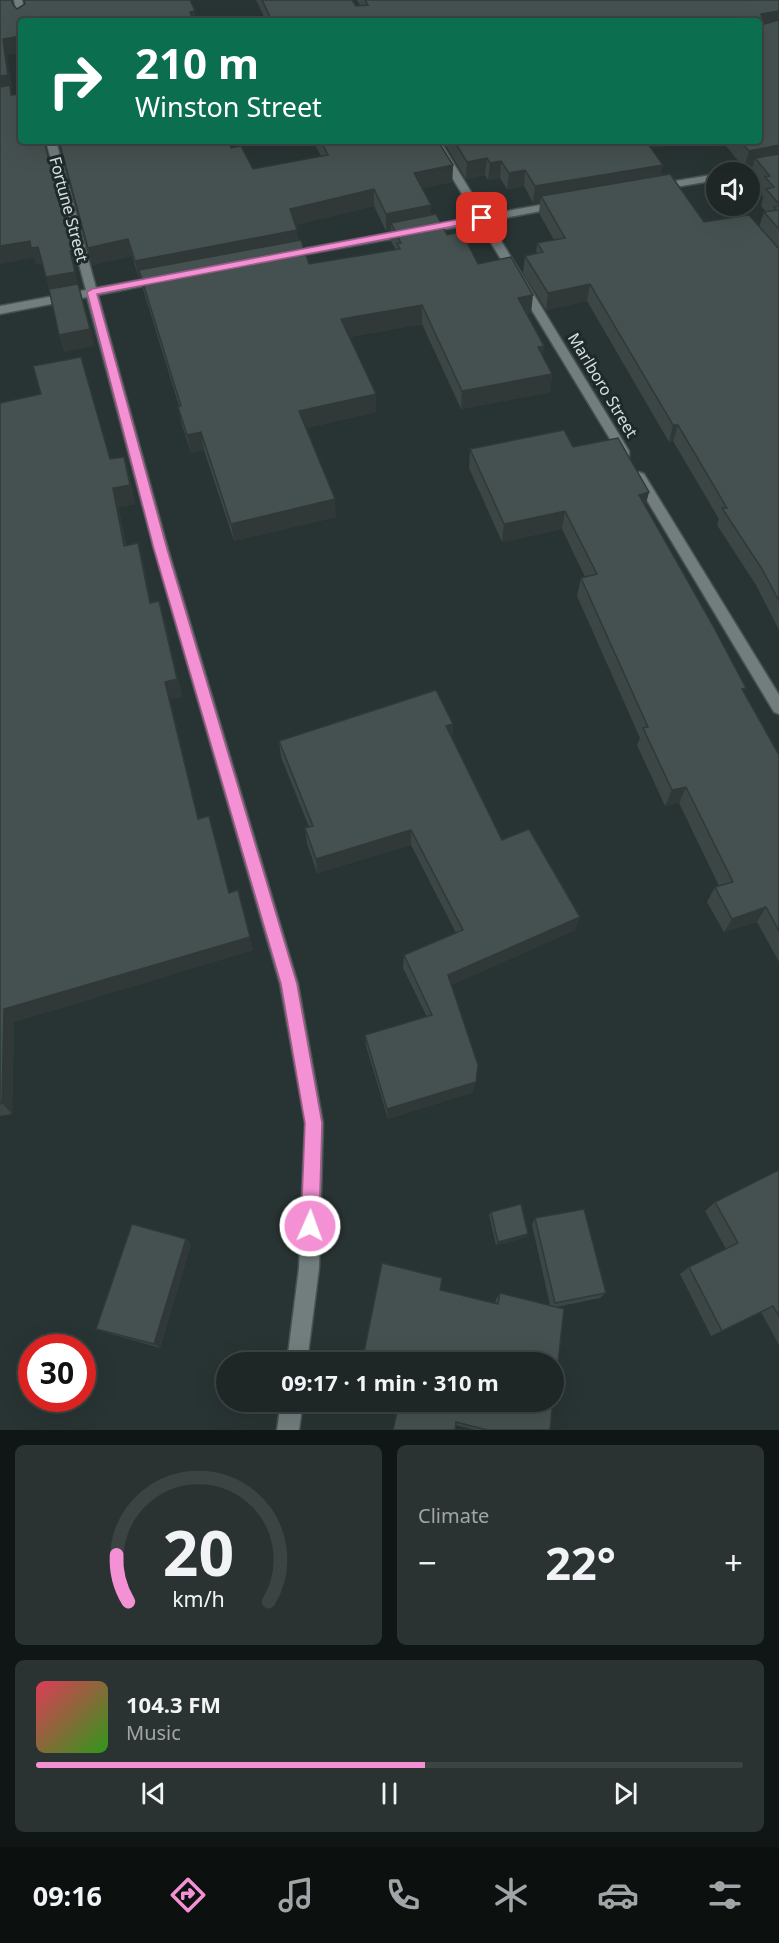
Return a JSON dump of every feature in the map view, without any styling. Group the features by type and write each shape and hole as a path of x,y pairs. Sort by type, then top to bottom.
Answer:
{"street":[{"path":"18,0 22,18"},
{"name":"Fortune Street","path":"52,144 161,549 289,984 314,1123 309,1268 298,1352"},
{"name":"Marlboro Street","path":"437,144 779,708"},
{"path":"760,168 779,165"},
{"path":"651,189 706,179"},
{"path":"268,259 573,202"},
{"path":"739,216 779,262"},
{"path":"0,310 174,276"},
{"path":"288,1430 290,1412"}],"building":[{"path":"0,0 11,0 17,9 25,4 24,0 190,0 195,11 190,12 192,18 18,18 18,36 3,39 8,75 0,76"},
{"path":"262,0 352,0 356,6 368,5 365,0 779,0 779,11 761,14 764,24 779,20 779,145 749,151 743,144 762,144 762,18 271,18"},
{"path":"10,85 11,95 18,94 18,144 45,144 73,250 70,251 75,272 46,277 38,247 31,248 30,241 0,246 0,87"},
{"path":"60,144 229,144 231,148 241,146 253,169 328,155 322,144 440,144 453,165 414,173 431,205 386,214 374,189 290,209 297,230 135,261 128,239 88,248"},
{"path":"456,144 648,144 663,165 535,186 525,170 509,173 501,161 490,163 487,158 467,162"},
{"path":"779,154 779,204 766,189 774,187 765,177 770,176 755,158"},
{"path":"670,174 704,222 750,216 779,249 779,601 762,569 722,508 727,508 678,425 673,425 590,284 548,293 525,256 543,252 537,243 565,238 541,196"},
{"path":"779,206 779,229 764,212 777,210 774,207"},
{"path":"436,214 447,235 462,232 478,264 511,257 533,295 518,298 544,346 538,347 552,374 462,391 422,305 341,319 376,394 299,411 335,499 231,524 201,432 187,435 178,407 181,406 139,270 301,240 309,264 400,249 397,243 401,243 391,223"},
{"path":"78,284 90,329 59,335 49,289"},
{"path":"81,357 110,459 124,457 130,485 113,488 124,546 138,543 150,603 159,601 177,679 165,682 198,819 209,816 229,893 238,890 250,937 4,1009 2,1103 0,1104 0,403 41,394 33,366"},
{"path":"564,430 573,447 618,438 649,492 639,495 712,624 746,688 742,689 779,755 779,931 766,907 732,919 715,887 733,882 686,787 672,790 643,728 648,727 581,578 597,574 565,511 504,524 470,449"},
{"path":"436,690 453,724 446,726 502,840 529,829 580,917 448,975 478,1065 476,1082 387,1109 365,1035 432,1015 404,955 463,930 411,830 316,859 305,828 313,826 279,741"},
{"path":"779,1170 779,1316 773,1306 722,1331 689,1267 738,1243 715,1202"},
{"path":"521,1204 528,1234 498,1242 491,1212"},
{"path":"584,1209 606,1293 555,1303 535,1218"},
{"path":"132,1224 186,1239 154,1344 96,1329"},
{"path":"382,1263 442,1278 440,1290 498,1304 500,1293 564,1309 559,1352 364,1352"},
{"path":"397,1412 552,1412 550,1430 487,1430 456,1422 455,1430 393,1430"}],"route":[{"path":"310,1226 314,1123 289,984 161,549 92,292 482,218"}]}
